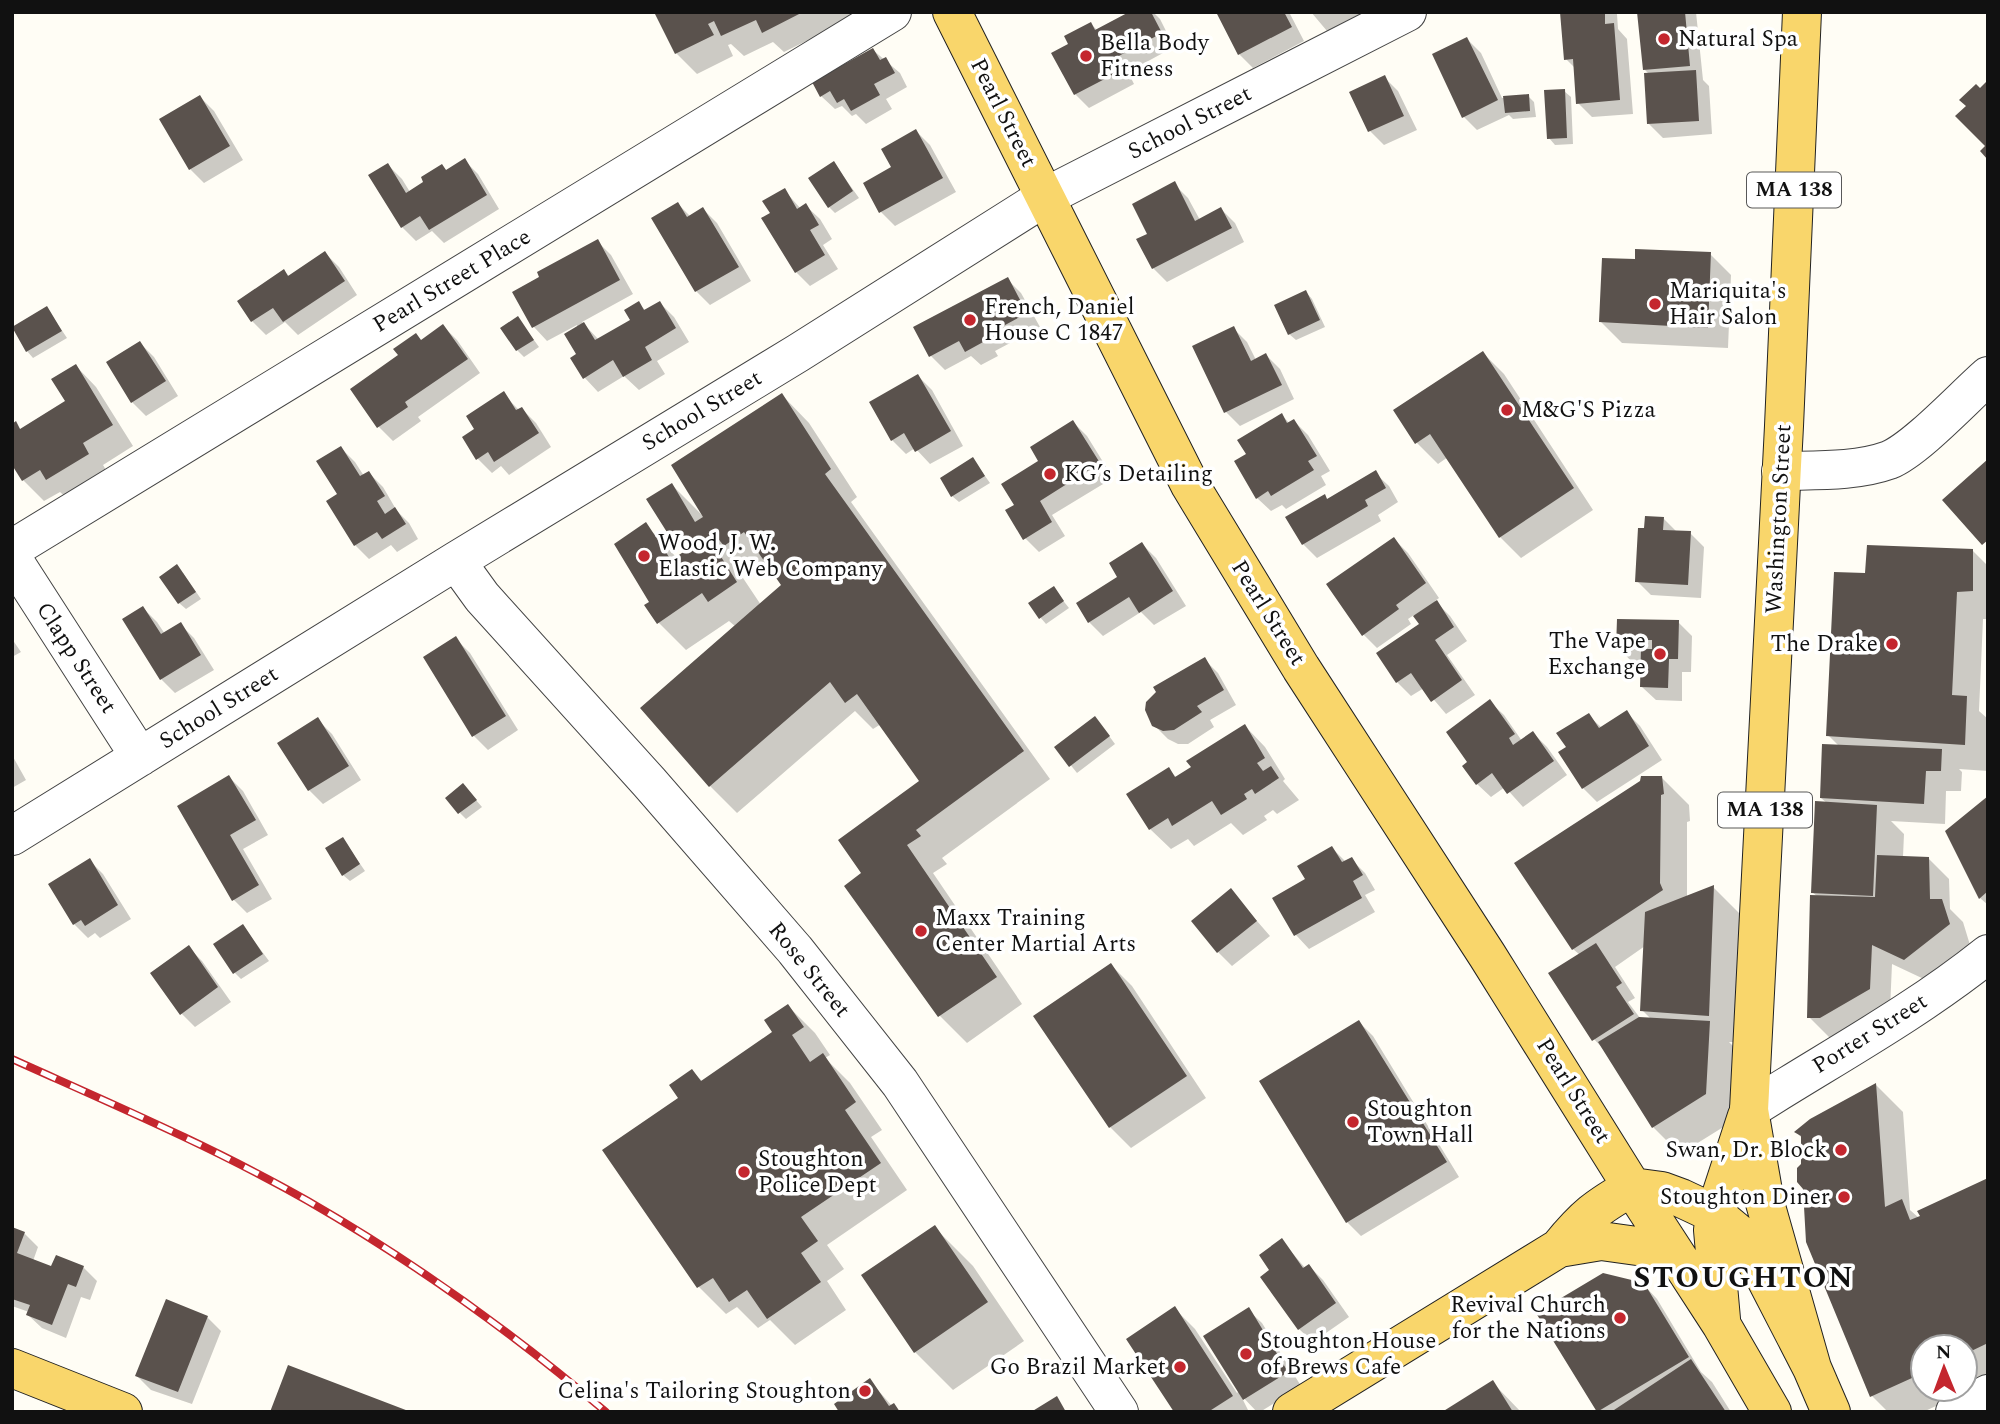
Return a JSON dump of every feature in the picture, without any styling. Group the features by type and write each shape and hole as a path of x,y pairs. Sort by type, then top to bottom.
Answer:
{"main road":[{"name":"Pearl Street","path":"952,12 1157,422 1210,519 1301,667 1721,1324"},
{"name":"Washington Street","path":"1802,12 1749,1110 1765,1203 1812,1368"},
{"name":"Washington Street","path":"1749,1110 1715,1214 1713,1230 1721,1324 1772,1412"},
{"name":"MA 138","path":"1632,1187 1662,1191 1715,1214"},
{"path":"1292,1412 1559,1248 1584,1218 1632,1187"},
{"name":"Washington Street","path":"1715,1214 1740,1234 1763,1273 1812,1368 1831,1412"},
{"path":"1559,1248 1601,1241 1673,1251"},
{"path":"12,1368 123,1412"}],"street":[{"name":"Pearl Street Place","path":"12,549 892,12"},
{"name":"School Street","path":"12,836 798,353 1045,197 1407,12"},
{"path":"1781,471 1836,469 1888,460 1914,444 1988,376"},
{"name":"Clapp Street","path":"12,558 140,757"},
{"name":"Rose Street","path":"456,561 482,597 649,782 795,950 900,1083 1119,1412"},
{"name":"Porter Street","path":"1749,1110 1869,1038 1988,954"},
{"path":"1955,1412 1988,1394"}],"building":[{"path":"654,12 803,12 762,33 756,20 721,36 714,21 708,24 714,35 675,54"},
{"name":"Bella Body Fitness","path":"1129,12 1151,12 1162,33 1115,58 1122,70 1074,95 1051,53 1068,44 1064,36 1091,22 1095,30"},
{"path":"1216,12 1284,12 1292,27 1238,55"},
{"path":"1560,12 1605,12 1605,24 1614,23 1620,100 1576,104 1573,59 1564,60"},
{"name":"Natural Spa","path":"1637,12 1685,12 1690,66 1643,70"},
{"path":"1467,37 1498,100 1462,118 1432,54"},
{"path":"873,48 880,60 886,57 895,73 874,84 880,95 851,111 844,99 837,103 830,91 820,97 812,82"},
{"path":"1696,70 1699,121 1647,124 1644,73"},
{"path":"1385,75 1404,116 1368,132 1349,92"},
{"path":"1988,80 1988,160 1980,151 1985,146 1955,116 1966,106 1959,100 1976,84 1980,88"},
{"path":"1565,89 1567,138 1547,139 1544,90"},
{"path":"1529,94 1530,111 1505,113 1503,96"},
{"path":"200,95 230,146 189,170 159,119"},
{"path":"916,129 943,178 879,213 863,183 891,167 881,149"},
{"path":"465,158 487,195 429,230 420,216 401,228 368,175 388,163 406,193 423,182 421,177 442,164 446,170"},
{"path":"834,161 853,191 828,208 808,178"},
{"path":"1175,181 1195,221 1221,207 1232,228 1152,269 1136,239 1147,234 1132,204"},
{"path":"785,188 797,209 806,203 819,225 810,230 825,255 795,273 761,218 770,213 762,201"},
{"path":"678,202 687,217 703,207 739,267 695,292 651,218"},
{"path":"598,239 620,280 532,328 512,292 539,277 537,272"},
{"name":"Mariquita's Hair Salon","path":"1635,249 1711,252 1708,328 1599,322 1602,258 1635,259"},
{"path":"325,251 345,281 283,322 273,308 251,322 237,301 284,269 288,276"},
{"name":"French, Daniel House C 1847","path":"1008,277 1027,313 983,337 985,341 965,352 959,341 929,357 913,327"},
{"path":"1306,290 1320,320 1288,335 1274,305"},
{"path":"639,301 644,310 660,301 676,328 645,347 652,360 623,377 613,360 583,379 570,358 576,354 564,334 584,322 595,340 630,320 624,310"},
{"path":"47,306 62,331 26,352 12,327"},
{"path":"518,316 534,340 516,351 500,328"},
{"path":"443,324 468,359 405,402 408,407 377,428 350,389 398,355 393,349 416,333 421,340"},
{"path":"1234,326 1251,361 1266,353 1282,385 1224,413 1192,346"},
{"path":"140,341 166,381 131,403 106,362"},
{"path":"1483,351 1574,488 1499,538 1430,434 1415,444 1393,410"},
{"path":"76,364 113,425 83,443 89,454 46,480 40,470 22,481 12,465 12,424 16,421 20,429 65,401 51,379"},
{"path":"918,374 951,431 915,452 904,433 891,441 869,402"},
{"path":"504,391 516,410 522,407 539,433 494,462 488,452 476,460 462,437 474,429 466,416"},
{"path":"782,393 831,469 825,474 1024,751 916,830 921,836 907,845 997,977 938,1017 844,886 861,873 838,840 919,781 857,694 845,703 830,682 709,787 640,708 781,585 744,532 724,546 716,536 711,541 737,582 708,602 702,593 657,624 644,605 649,602 614,544 646,522 671,560 685,551 675,534 670,537 646,499 672,483 695,522 703,517 671,465"},
{"path":"1282,413 1287,423 1294,419 1317,456 1308,461 1314,470 1271,496 1268,491 1256,499 1234,461 1246,454 1237,440"},
{"name":"KG’s Detailing","path":"1073,420 1100,463 1040,501 1052,522 1023,540 1005,510 1014,505 1001,484 1038,461 1030,447"},
{"path":"341,446 360,476 369,471 385,496 377,501 385,514 395,507 406,524 382,539 377,532 354,546 326,501 337,494 316,461"},
{"path":"973,457 985,476 951,497 940,478"},
{"path":"1988,459 1988,540 1982,545 1942,500"},
{"path":"1376,470 1386,488 1365,500 1368,506 1302,545 1285,517 1325,494 1327,499"},
{"path":"1645,516 1664,517 1663,530 1691,531 1688,585 1635,582 1638,528 1644,528"},
{"path":"1394,537 1426,583 1396,605 1399,609 1362,636 1326,584"},
{"path":"1142,542 1173,591 1139,613 1129,597 1088,623 1076,603 1117,577 1109,563"},
{"name":"The Drake","path":"1867,545 1973,549 1973,591 1957,592 1952,695 1967,696 1965,745 1826,736 1834,572 1865,573"},
{"path":"177,564 196,592 178,604 159,577"},
{"path":"1054,586 1064,601 1039,619 1028,603"},
{"path":"1437,600 1454,627 1435,640 1462,680 1431,702 1411,673 1396,683 1376,653 1419,624 1413,616"},
{"path":"143,606 161,634 181,622 201,655 160,680 122,619"},
{"name":"The Vape Exchange","path":"1617,619 1679,620 1678,659 1669,659 1668,688 1640,687 1641,649 1652,649 1652,640 1632,640 1632,648 1616,648"},
{"path":"456,636 506,716 472,737 423,657"},
{"path":"1205,657 1224,690 1197,706 1202,712 1174,730 1163,731 1152,726 1145,710 1146,702 1156,692 1153,687"},
{"path":"1490,699 1515,734 1509,738 1513,745 1533,731 1554,761 1507,794 1492,773 1476,785 1462,766 1467,762 1446,732"},
{"path":"1627,710 1649,746 1582,789 1558,752 1566,747 1556,733 1589,713 1599,728"},
{"path":"1095,716 1110,736 1069,767 1054,747"},
{"path":"318,717 349,766 308,791 277,743"},
{"path":"1245,724 1265,758 1257,763 1263,771 1271,766 1279,778 1255,794 1252,789 1244,794 1247,799 1221,815 1212,801 1172,826 1168,818 1149,830 1126,794 1169,767 1175,777 1191,767 1186,761"},
{"path":"1822,744 1942,749 1941,771 1926,771 1924,804 1820,798"},
{"path":"229,775 256,820 230,835 259,885 232,901 177,806"},
{"path":"1641,776 1662,776 1664,794 1661,795 1660,883 1663,890 1572,950 1514,863 1640,781"},
{"path":"463,783 477,800 458,814 445,798"},
{"path":"1988,796 1988,891 1979,899 1945,831"},
{"path":"1815,801 1877,805 1873,896 1811,893"},
{"path":"343,837 360,864 342,876 325,848"},
{"path":"1332,846 1342,862 1352,857 1363,875 1353,881 1362,898 1294,936 1272,898 1305,879 1297,866"},
{"path":"1877,855 1929,857 1930,899 1942,899 1950,924 1904,960 1872,945 1870,989 1820,1018 1807,1018 1810,895 1875,897"},
{"path":"90,858 118,905 85,926 81,920 73,925 48,884"},
{"path":"1714,885 1709,1016 1640,1011 1645,912"},
{"path":"1231,888 1257,921 1217,953 1191,921"},
{"path":"243,924 263,954 233,974 213,944"},
{"path":"1596,943 1622,983 1616,987 1634,1014 1592,1041 1548,973"},
{"path":"189,945 218,987 180,1015 150,973"},
{"path":"1111,963 1187,1076 1109,1128 1033,1016"},
{"path":"788,1004 804,1027 792,1035 810,1062 823,1053 856,1102 845,1110 881,1163 801,1217 818,1241 801,1253 821,1282 767,1319 747,1290 729,1302 713,1278 697,1288 602,1150 678,1098 669,1085 692,1069 701,1081 772,1032 764,1020"},
{"path":"1639,1017 1710,1021 1706,1094 1652,1128 1598,1042"},
{"name":"Stoughton Town Hall","path":"1359,1020 1447,1162 1346,1223 1259,1081"},
{"path":"1876,1083 1885,1207 1902,1199 1910,1220 1920,1216 1917,1211 1988,1178 1988,1343 1979,1347 1979,1333 1909,1333 1909,1379 1870,1397 1806,1242 1803,1189 1797,1182 1797,1168 1801,1164 1801,1136 1794,1132 1810,1119"},
{"path":"935,1225 988,1302 914,1353 861,1275"},
{"path":"12,1227 25,1232 17,1253 51,1266 56,1255 84,1266 76,1287 68,1284 52,1325 26,1315 30,1305 12,1299"},
{"path":"1282,1238 1303,1268 1309,1264 1336,1303 1298,1330 1260,1277 1269,1270 1259,1255"},
{"path":"1603,1273 1644,1283 1689,1357 1597,1412 1536,1313"},
{"path":"166,1299 208,1316 178,1392 135,1376"},
{"name":"Go Brazil Market","path":"1175,1306 1233,1396 1208,1412 1174,1412 1126,1339"},
{"name":"Stoughton House of Brews Cafe","path":"1249,1307 1288,1372 1243,1400 1203,1336"},
{"path":"1691,1359 1726,1412 1611,1412"},
{"path":"288,1365 411,1412 270,1412"},
{"name":"Celina's Tailoring Stoughton","path":"870,1378 889,1406 894,1403 900,1412 839,1412 834,1404"},
{"path":"1493,1380 1513,1412 1442,1412"},
{"path":"1057,1396 1066,1412 1031,1412"}],"railway":[{"path":"12,1059 199,1144 272,1181 347,1224 462,1300 535,1354 606,1412"}],"place":[{"name":"Natural Spa","path":"1664,39"},
{"name":"Bella Body Fitness","path":"1086,56"},
{"name":"Mariquita's Hair Salon","path":"1655,304"},
{"name":"French, Daniel House C 1847","path":"970,320"},
{"name":"M&G'S Pizza","path":"1507,410"},
{"name":"KG’s Detailing","path":"1050,474"},
{"name":"Wood, J. W. Elastic Web Company","path":"644,556"},
{"name":"The Drake","path":"1892,644"},
{"name":"The Vape Exchange","path":"1660,654"},
{"name":"Maxx Training Center Martial Arts","path":"921,931"},
{"name":"Stoughton Town Hall","path":"1353,1122"},
{"name":"Swan, Dr. Block","path":"1841,1150"},
{"name":"Stoughton Police Dept","path":"744,1172"},
{"name":"Stoughton Diner","path":"1844,1197"},
{"name":"Revival Church for the Nations","path":"1620,1318"},
{"name":"Stoughton House of Brews Cafe","path":"1246,1354"},
{"name":"Go Brazil Market","path":"1180,1367"},
{"name":"Celina's Tailoring Stoughton","path":"865,1391"}],"district":[{"name":"STOUGHTON","path":"1744,1278"}]}
